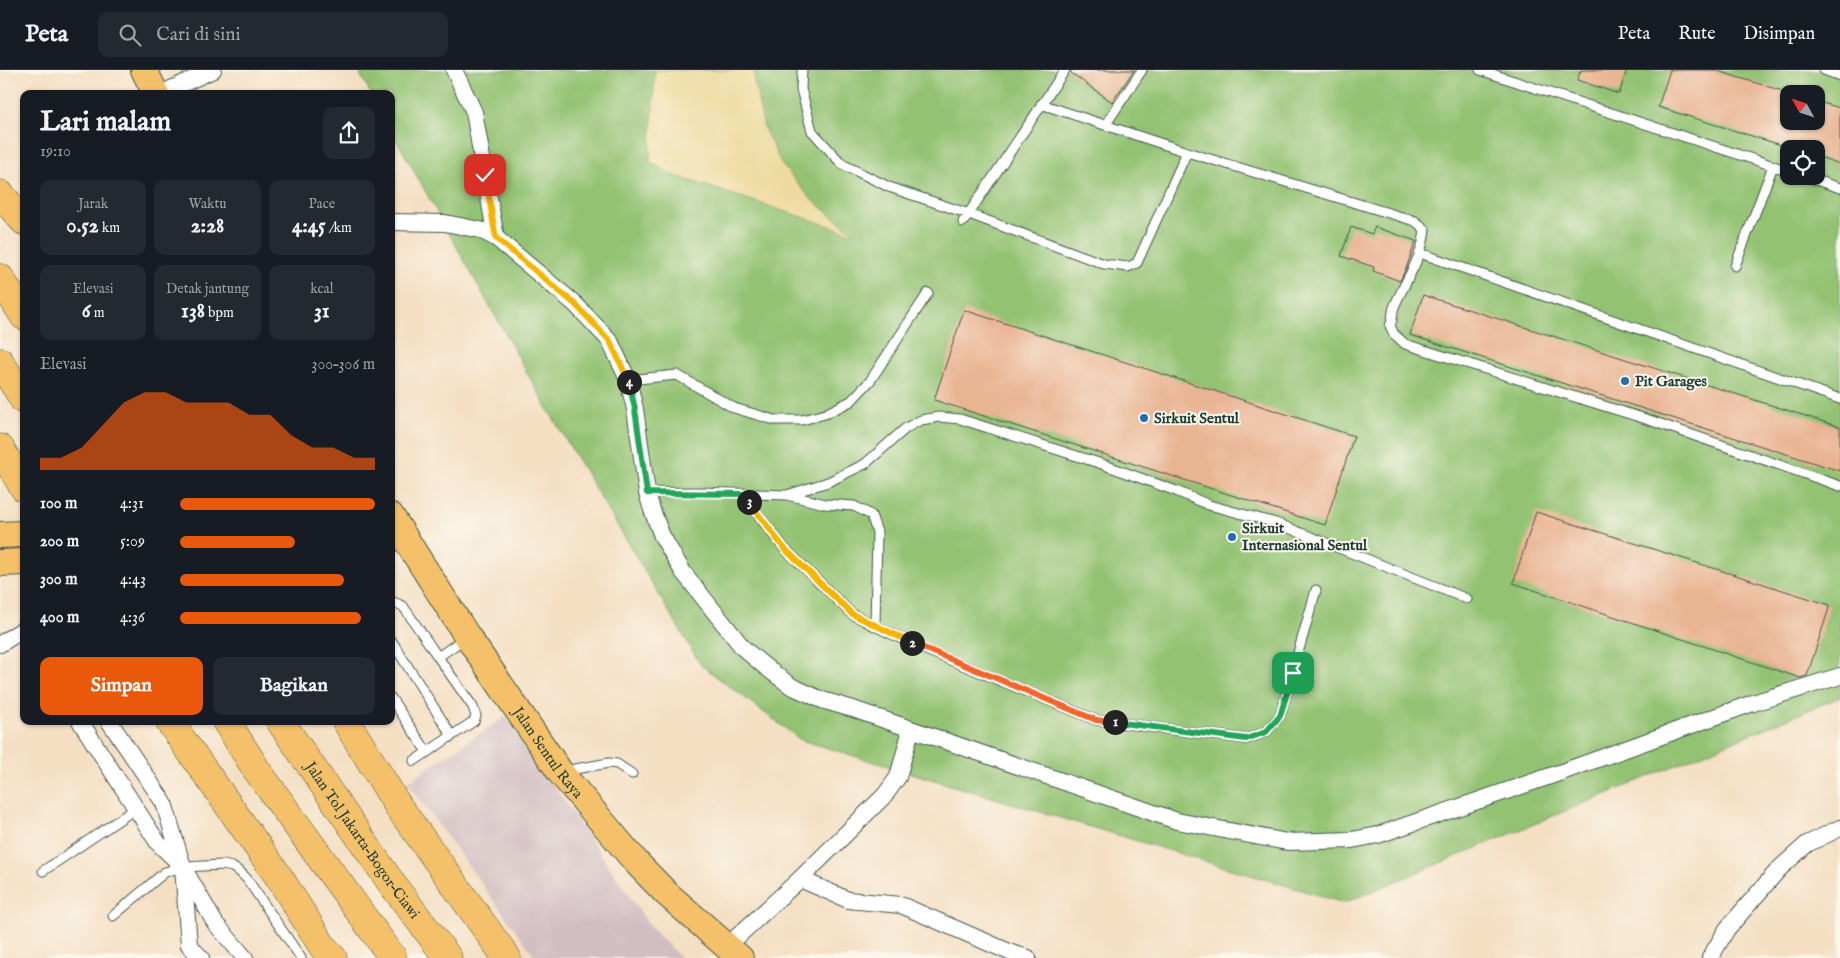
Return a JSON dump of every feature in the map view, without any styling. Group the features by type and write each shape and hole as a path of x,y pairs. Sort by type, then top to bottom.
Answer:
{"highway":[{"path":"0,194 20,217"},
{"path":"0,278 20,310"},
{"path":"0,362 20,394"},
{"path":"0,448 20,481"},
{"path":"172,725 277,874 323,947 333,958"},
{"path":"229,725 262,777 393,958"},
{"name":"Jalan Tol Jakarta–Bogor–Ciawi","path":"283,725 392,884 448,958"},
{"path":"348,725 398,806 507,958"}],"main road":[{"path":"144,70 154,90"},
{"name":"Jalan Sentul Raya","path":"395,522 467,636 560,772 642,868 666,893 733,953"},
{"path":"0,535 20,534"},
{"path":"0,563 20,562"}],"street":[{"path":"169,90 213,70"},
{"path":"454,70 474,112 496,238"},
{"path":"395,222 446,222 480,230 496,238 575,304 610,341 628,380 635,409 647,493 662,536 683,572 743,648 791,686 822,700 854,709 1177,821 1287,842 1352,840 1378,835 1559,773 1753,703 1840,676"},
{"path":"0,644 20,634"},
{"path":"82,725 158,843 183,867 216,924 244,958"},
{"path":"112,725 164,803 183,867 189,945 201,958"},
{"path":"733,953 800,879 885,795 898,777 911,730"},
{"path":"1710,958 1727,929 1779,869 1807,844 1840,828"},
{"path":"800,879 848,900 901,905 1014,954 1028,958"}],"lane":[{"path":"802,70 800,89 812,131 842,164 889,187 966,218 1104,264 1128,267 1137,262 1187,152"},
{"path":"966,218 1064,70"},
{"path":"1106,124 1142,70"},
{"path":"1480,70 1780,168"},
{"path":"1824,70 1840,76"},
{"path":"1041,104 1187,152 1415,221 1425,229 1424,238 1420,253 1393,310 1393,320 1390,326 1394,334 1405,344 1649,420 1840,486"},
{"path":"1735,266 1773,166"},
{"path":"1825,183 1840,188"},
{"path":"1420,253 1840,399"},
{"path":"628,380 678,375 734,408 774,420 802,420 825,414 851,401 870,381 928,293"},
{"path":"787,495 828,482 864,464 906,428 921,420 938,417 960,420 1102,464 1176,490 1209,505 1276,523 1467,599"},
{"path":"647,493 787,495 825,504 854,506 871,515 877,532 875,626"},
{"path":"742,494 784,548 852,614 921,648 1096,720 1246,739 1266,732 1280,716 1316,590"},
{"path":"395,603 403,606 473,707 476,716 474,721 414,761"},
{"path":"438,657 467,636"},
{"path":"395,646 452,736"},
{"path":"395,704 427,752"},
{"path":"560,772 609,763 617,764 632,774"},
{"path":"43,871 135,809"},
{"path":"113,916 165,872 183,867 223,865 240,872 247,879 301,958"}],"shaded area":[{"path":"506,716 652,929 681,958 536,958 407,782"}],"green space":[{"name":"Sirkuit Internasional Sentul","path":"358,70 1840,70 1840,697 1344,903 801,740 701,665 547,408 395,137 395,90 369,90"}],"sand":[{"path":"655,70 755,70 754,80 764,128 782,165 811,199 855,234 673,175 650,162"}],"building":[{"path":"1071,70 1134,70 1112,102 1071,73"},
{"path":"1581,70 1627,70 1619,94 1577,80"},
{"path":"1670,70 1714,70 1780,90 1780,130 1825,130 1825,104 1840,108 1840,164 1825,159 1825,140 1780,140 1780,145 1658,107"},
{"path":"1351,227 1372,234 1375,227 1416,241 1400,281 1373,271 1374,267 1341,256"},
{"name":"Pit Garages","path":"1423,295 1840,427 1840,471 1410,335"},
{"name":"Sirkuit Sentul","path":"964,310 1354,436 1325,525 934,400"},
{"path":"1536,512 1830,605 1807,676 1800,678 1513,583"}],"place":[{"name":"Pit Garages","path":"1625,381"},
{"name":"Sirkuit Sentul","path":"1144,418"},
{"name":"Sirkuit Internasional Sentul","path":"1232,537"}],"route":[{"path":"485,175 496,238 575,304 610,341 628,380 635,409 647,493 698,492 742,494 784,548 852,614 921,648 1096,720 1246,739 1266,732 1280,716 1293,673"}]}
